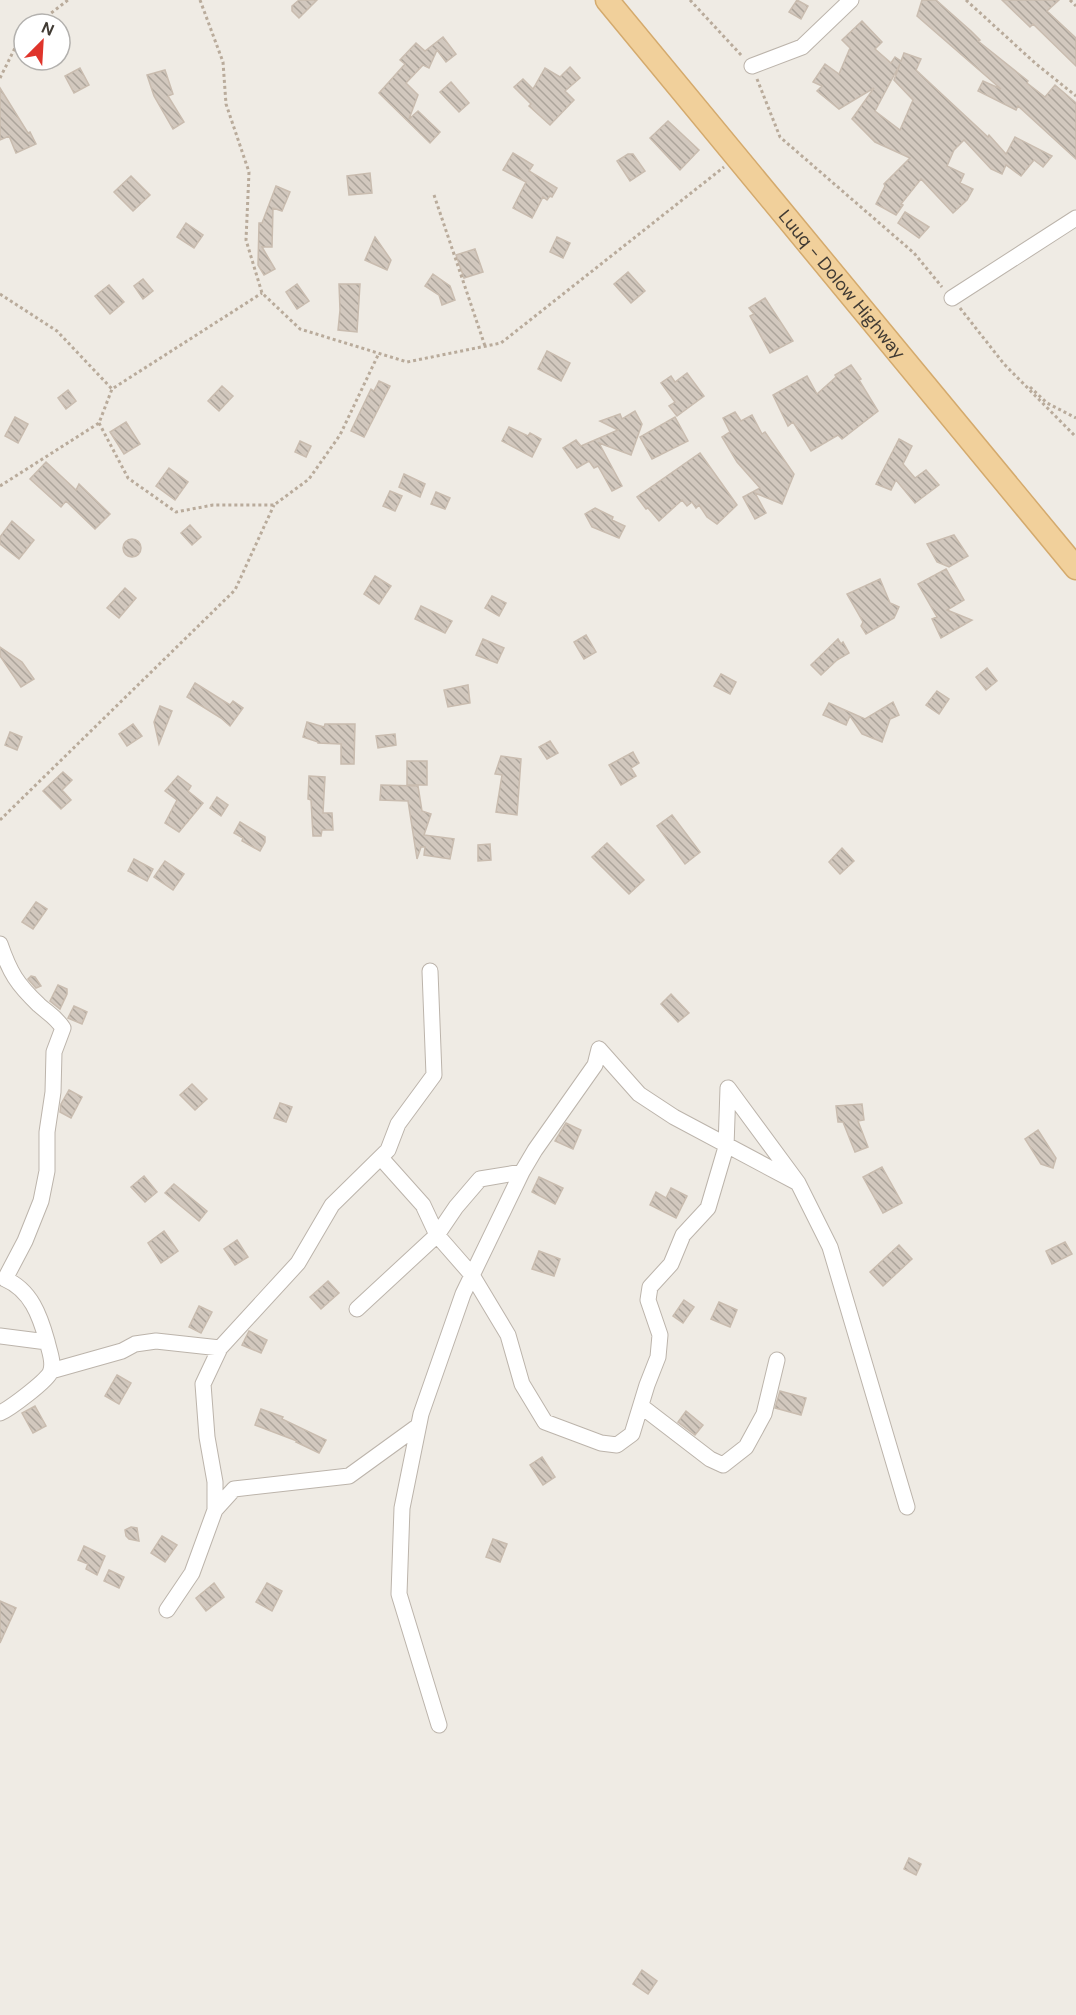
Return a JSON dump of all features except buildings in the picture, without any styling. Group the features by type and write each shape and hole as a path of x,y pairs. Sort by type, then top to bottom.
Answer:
{"main road":[{"name":"Luuq - Dolow Highway","path":"607,0 1076,568"}],"street":[{"path":"752,66 802,47 851,0"},
{"path":"952,298 1076,218"},
{"path":"0,944 11,974 41,1006 55,1017 63,1028 54,1052 53,1092 47,1132 47,1171 41,1201 25,1241 5,1279 25,1292 38,1312 51,1357 51,1371"},
{"path":"167,1610 192,1573 215,1510 215,1482 207,1437 203,1384 220,1348 298,1263 332,1205 388,1150 398,1124 434,1075 430,971"},
{"path":"439,1725 399,1594 402,1508 418,1426 472,1275 522,1172 595,1065 599,1049 639,1094 726,1147 798,1183"},
{"path":"381,1158 423,1205 437,1235 472,1275 508,1335 522,1384 545,1422 601,1443 617,1445 632,1434 658,1357 660,1335 648,1300 650,1287 670,1264 683,1235 708,1208 726,1147 728,1088 798,1183 830,1248 907,1507"},
{"path":"357,1309 437,1235 456,1207 480,1179 522,1172"},
{"path":"0,1336 47,1342"},
{"path":"0,1413 9,1409 44,1380 51,1371 122,1351 135,1344 156,1341 220,1348"},
{"path":"640,1406 711,1459 723,1465 746,1447 764,1414 777,1360"},
{"path":"215,1510 234,1489 349,1476 418,1426"}],"path":[{"path":"52,12 68,0"},
{"path":"200,0 223,62 226,104 249,172 246,240 262,294 300,329 407,362 501,343 737,157"},
{"path":"690,0 752,66 780,137 914,253 1004,364 1076,437"},
{"path":"966,0 1035,63 1076,96"},
{"path":"1070,0 1076,6"},
{"path":"0,78 12,54"},
{"path":"434,195 485,346"},
{"path":"0,294 57,331 112,389"},
{"path":"0,486 99,423 112,389 262,294"},
{"path":"0,820 235,590 274,505 309,479 340,435 379,353"},
{"path":"1004,364 1047,403 1076,418"},
{"path":"99,423 128,478 176,512 213,505 274,505"}]}
